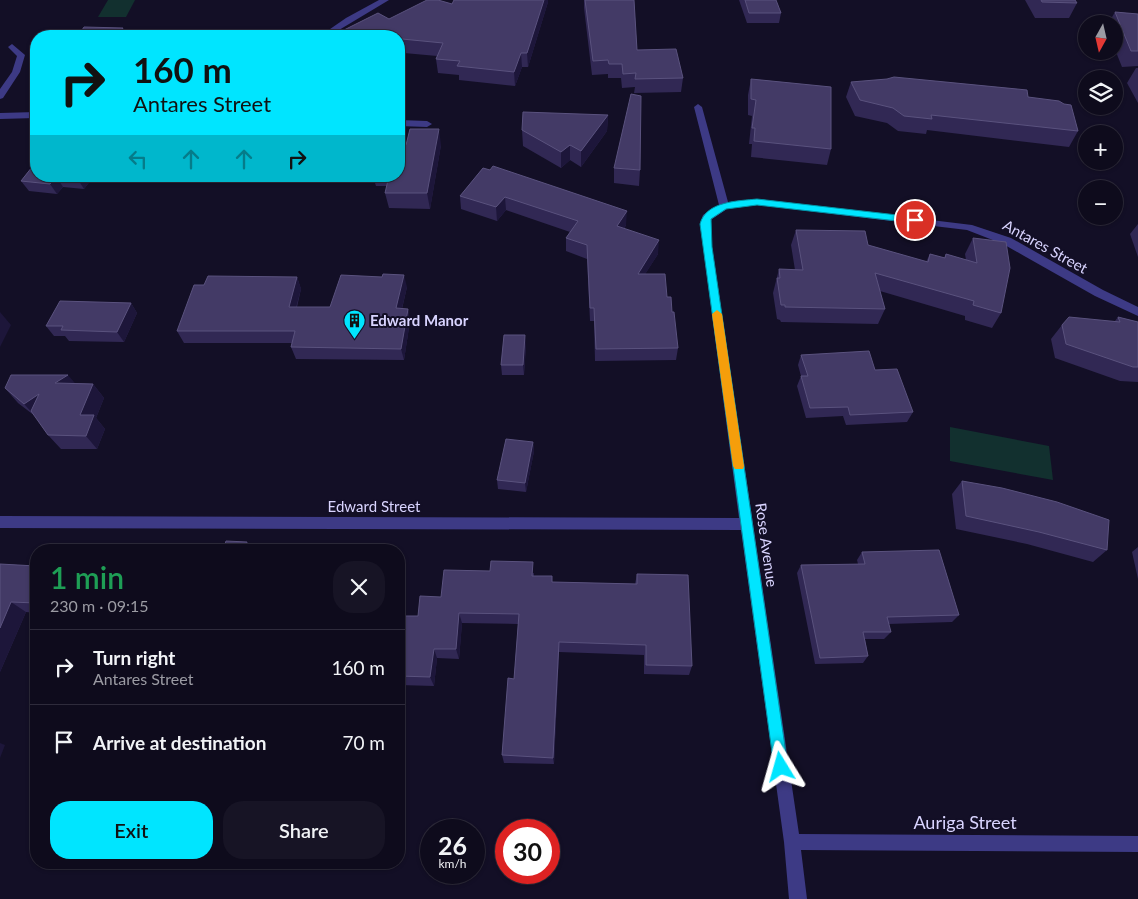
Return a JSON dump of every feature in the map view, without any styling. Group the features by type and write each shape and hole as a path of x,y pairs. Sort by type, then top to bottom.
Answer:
{"street":[{"path":"333,30 385,0"},
{"path":"0,96 19,64 21,55 12,47"},
{"path":"698,107 724,206"},
{"path":"0,116 30,115"},
{"path":"0,122 30,121"},
{"path":"405,123 427,124"},
{"name":"Antares Street","path":"724,206 769,203 968,227 1007,241 1084,286 1138,312"},
{"name":"Rose Avenue","path":"724,206 707,217 705,224 792,842 798,899"},
{"name":"Edward Street","path":"0,522 747,524"},
{"name":"Auriga Street","path":"792,842 1138,844"}],"green space":[{"path":"108,0 135,0 126,17 98,17"},
{"path":"950,427 1049,446 1053,480 950,461"}],"building":[{"path":"427,0 438,0 452,4 454,0 544,0 527,53 521,53 514,72 457,66 460,61 436,59 443,43 405,39 405,30 344,30 378,13 389,19"},
{"path":"585,0 634,0 637,50 676,49 683,78 635,79 636,73 623,74 622,64 609,64 608,60 593,61"},
{"path":"745,0 776,0 781,13 749,13"},
{"path":"1041,0 1075,0 1077,3 1042,2"},
{"path":"1115,12 1138,14 1138,51 1131,51 1123,32 1123,15 1116,15"},
{"path":"84,27 123,28 122,30 82,30"},
{"path":"894,77 1027,90 1028,97 1059,101 1071,105 1078,131 931,115 932,119 904,116 893,108 860,100 851,82"},
{"path":"751,79 831,87 831,149 754,141 755,128 752,128 756,100 751,99"},
{"path":"631,94 641,96 640,170 614,168"},
{"path":"523,112 608,115 581,151 570,145 561,152 522,130"},
{"path":"410,129 439,129 427,193 385,193 388,182 405,182 406,145"},
{"path":"493,166 627,211 617,226 659,240 638,274 665,274 667,297 671,297 672,312 674,312 678,348 596,349 594,308 590,308 587,245 566,238 578,221 505,197 496,207 460,196 483,168 490,170"},
{"path":"30,170 30,182 21,181"},
{"path":"31,182 52,182 50,184"},
{"path":"796,230 865,231 868,245 928,262 930,254 945,258 946,254 977,263 973,238 1006,242 1010,268 1001,313 973,305 974,301 875,273 885,309 785,307 785,305 781,305 777,278 780,278 779,269 803,270"},
{"path":"383,274 404,275 396,308 408,309 401,349 291,347 295,331 177,331 194,285 204,285 208,276 297,277 289,307 330,307 341,275 382,277"},
{"path":"60,301 131,303 117,332 61,330 63,326 46,326"},
{"path":"1069,317 1120,322 1118,317 1138,322 1138,367 1133,367 1066,344 1062,325"},
{"path":"504,335 525,335 523,365 501,365"},
{"path":"869,351 875,370 897,369 913,412 850,415 848,407 810,408 801,376 808,376 801,355"},
{"path":"11,375 68,375 55,383 93,384 80,415 94,415 86,436 48,435 31,411 39,394 24,404 5,388"},
{"path":"506,439 533,442 525,483 497,480"},
{"path":"962,481 1002,488 1057,502 1109,520 1107,550 1039,532 966,516"},
{"path":"226,541 247,542 246,544 225,544"},
{"path":"939,550 959,615 887,617 891,632 863,632 868,656 820,658 801,565 865,564 862,552"},
{"path":"491,561 533,562 532,576 552,576 552,582 637,584 637,574 688,575 692,666 646,665 646,645 559,642 553,758 502,755 508,678 514,679 519,614 459,613 456,649 434,649 430,677 405,676 405,616 418,616 420,596 441,597 444,570 490,571"},
{"path":"0,564 30,566 30,603 11,602 0,628"}],"slow traffic":[{"path":"717,314 739,466"}],"place":[{"name":"Edward Manor","path":"354,340"}],"route":[{"path":"781,767 705,224 707,217 724,206 757,202 915,220"}]}
